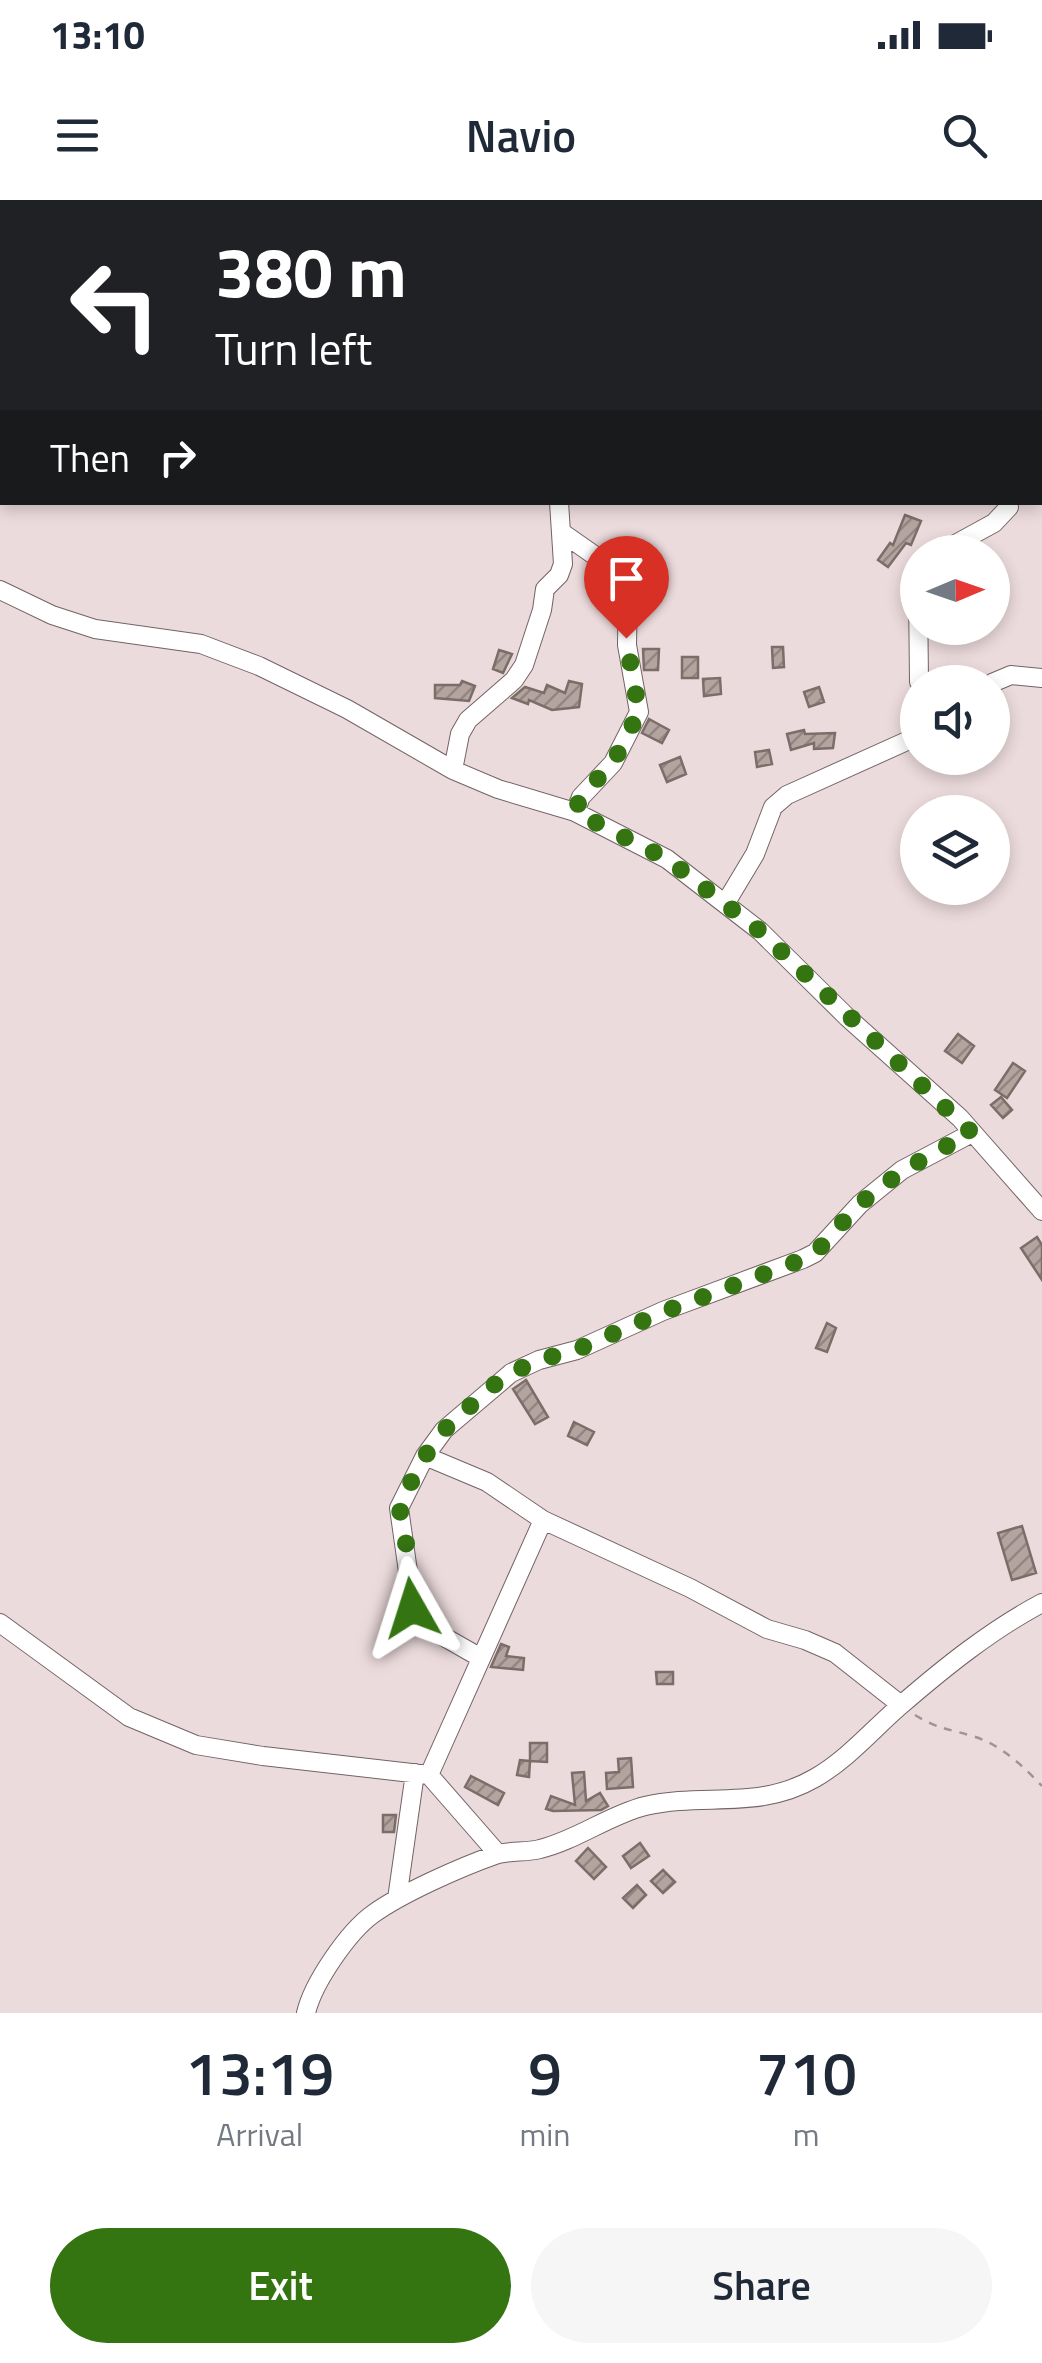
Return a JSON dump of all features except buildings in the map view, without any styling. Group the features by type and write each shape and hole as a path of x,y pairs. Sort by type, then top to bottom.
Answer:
{"street":[{"path":"453,770 460,734 468,720 514,680 524,664 545,589 559,575 562,564 560,505"},
{"path":"972,535 994,523 1009,508"},
{"path":"561,532 628,582 627,645 639,707 613,763 581,796 575,812"},
{"path":"0,590 52,616 95,629 200,644 259,666 348,709 453,770 498,790 575,812 667,859 760,931 972,1133 1042,1211"},
{"path":"1010,676 1042,678"},
{"path":"725,904 755,854 774,807 787,795 900,744"},
{"path":"481,1658 432,1630 414,1614 399,1508 425,1456 444,1430 511,1373 593,1344 663,1312 815,1253 860,1204 902,1170 972,1133"},
{"path":"425,1456 487,1482 542,1520 690,1588 768,1629 835,1653 901,1705"},
{"path":"398,1899 422,1774 481,1658 542,1520"},
{"path":"306,2013 312,1993 352,1936 370,1916 398,1899 498,1854 540,1849 645,1806 751,1800 785,1793 817,1777 847,1755 901,1705 1002,1625 1042,1603"},
{"path":"0,1623 129,1716 196,1744 263,1756 422,1774 498,1854"}],"path":[{"path":"901,1705 941,1730 970,1735 1000,1748 1042,1786"}],"route":[{"path":"412,1608 401,1501 444,1430 491,1387 539,1360 576,1350 663,1312 804,1259 815,1253 860,1204 902,1170 972,1133 760,931 667,859 575,812 581,796 613,763 639,712 626,638"}]}
